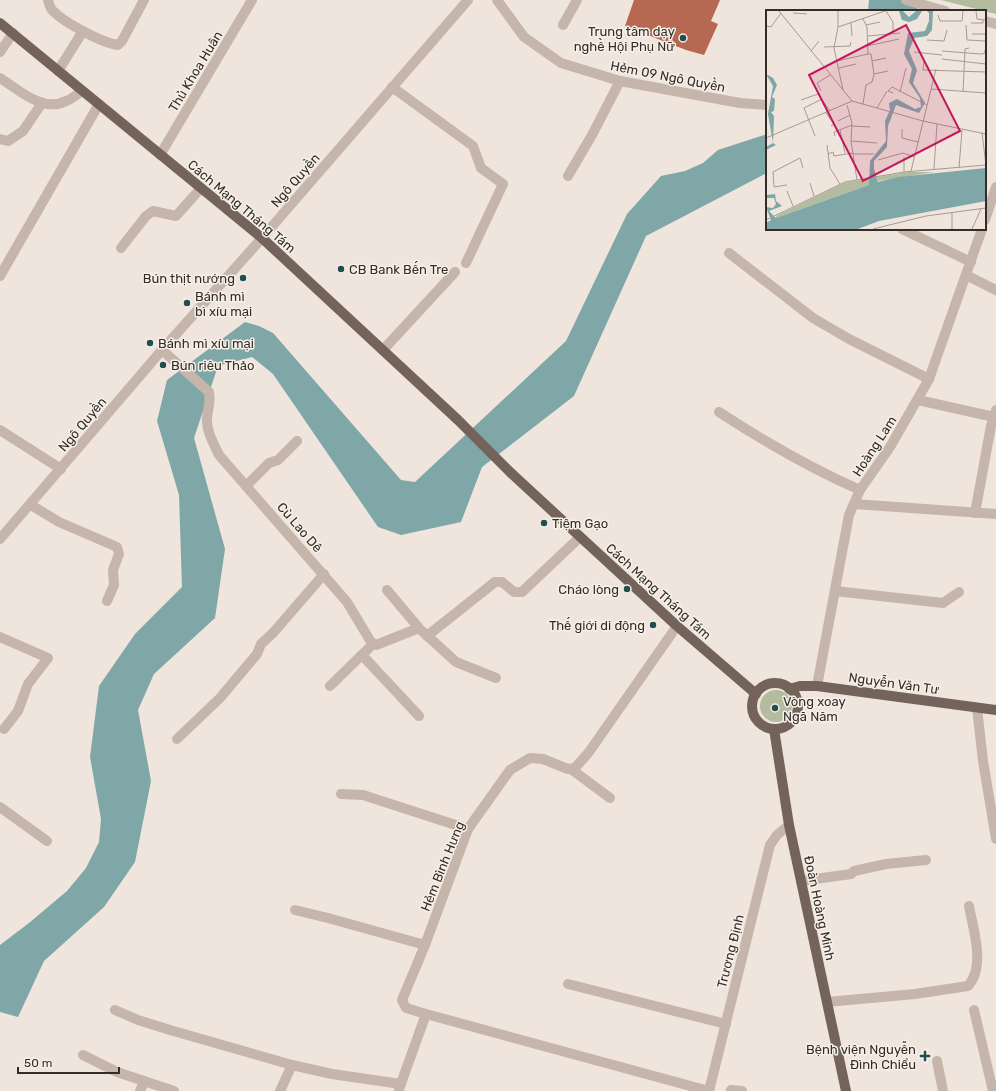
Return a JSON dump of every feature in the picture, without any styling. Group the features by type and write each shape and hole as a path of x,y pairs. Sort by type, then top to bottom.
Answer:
{"main road":[{"name":"Cách Mạng Tháng Tám","path":"0,23 262,238 458,420 511,473 580,537 677,626 756,694"},
{"path":"776,684 790,689 797,701 796,715 788,726 774,729 763,725 755,717 752,709 756,694 761,688 776,684"},
{"name":"Nguyễn Văn Tư","path":"790,689 800,686 817,686 996,710"},
{"name":"Đoàn Hoàng Minh","path":"774,729 789,825 846,1091"}],"street":[{"path":"48,0 52,11 83,31 111,44 118,45 122,41 144,0"},
{"name":"Thủ Khoa Huân","path":"160,155 252,0"},
{"name":"Ngô Quyền","path":"0,540 162,350 262,238 468,0"},
{"name":"Hẻm 09 Ngô Quyền","path":"497,0 524,37 561,63 620,81 740,103 766,105"},
{"path":"563,25 577,0"},
{"path":"906,0 941,10"},
{"path":"986,21 996,24"},
{"path":"58,71 83,31"},
{"path":"0,52 12,33"},
{"path":"0,78 48,105 66,102 82,90"},
{"path":"568,176 592,135 620,81"},
{"path":"392,87 473,146 481,168 503,184 466,263"},
{"path":"0,139 8,141 23,131 42,103"},
{"path":"0,276 98,104"},
{"path":"986,217 996,187"},
{"path":"121,248 146,216 153,211 176,216 201,188"},
{"path":"904,230 971,262"},
{"name":"Hoàng Lam","path":"817,686 849,515 860,490 890,447 930,379 982,230"},
{"path":"729,253 813,318 850,339 930,379"},
{"path":"383,350 455,272"},
{"path":"966,275 996,290"},
{"name":"Cù Lao Dê","path":"162,350 209,392 211,400 207,422 210,437 219,455 347,602 374,644"},
{"path":"918,400 995,413 975,513"},
{"path":"719,412 767,443 816,470 860,490"},
{"path":"0,430 61,469"},
{"path":"246,486 269,463 278,460 297,441"},
{"path":"854,504 996,514"},
{"path":"31,505 59,522 117,548 119,554 113,570 114,585 107,601"},
{"path":"427,636 495,582 502,582 514,592 522,592 580,537"},
{"path":"177,739 220,698 257,654 261,644 273,633 324,574"},
{"path":"387,590 419,628 456,662 496,678"},
{"path":"835,591 943,603 959,592"},
{"path":"571,768 576,768 589,752 677,626"},
{"path":"330,686 374,644 376,646 419,628"},
{"path":"0,636 48,658 28,684 18,711 4,729"},
{"path":"362,655 419,716"},
{"path":"977,708 983,761 996,838"},
{"name":"Hẻm Bình Hưng","path":"571,768 556,766 543,759 530,758 510,770 468,830 425,945 402,1000 406,1008 426,1014 709,1091"},
{"path":"571,768 610,798"},
{"path":"341,794 363,795 468,830"},
{"path":"0,807 47,840"},
{"name":"Trương Định","path":"709,1091 770,844 777,834 789,825"},
{"path":"801,881 851,874 854,870 886,864 926,860"},
{"path":"827,1002 915,994 968,986 974,974 977,960 968,906"},
{"path":"295,910 425,945"},
{"path":"568,984 726,1024"},
{"path":"115,1010 138,1020 170,1030 292,1065 400,1088 426,1014"},
{"path":"974,1010 993,1091"},
{"path":"83,1055 142,1086 174,1091"},
{"path":"937,1061 943,1091"},
{"path":"280,1091 292,1065"},
{"path":"731,1090 742,1091"}],"green space":[{"path":"941,0 996,0 996,14 986,11 986,10 980,10"},
{"path":"773,690 779,690 788,694 792,706 788,718 779,722 773,722 764,718 760,709 760,703 764,694"}],"water":[{"path":"869,0 919,0 917,10 868,10"},
{"path":"766,134 766,174 646,236 574,396 482,467 461,522 401,535 378,527 273,374 252,357 218,366 194,438 225,549 215,618 154,674 138,710 151,781 135,862 104,907 44,961 18,1017 0,1012 0,945 67,891 86,868 99,842 101,819 90,757 99,686 135,634 182,587 179,495 157,421 167,380 245,322 259,326 273,333 401,480 415,482 566,341 627,214 661,176 685,171 703,163 718,150"}],"building":[{"name":"Trung tâm dạy nghề Hội Phụ Nữ","path":"634,0 720,0 711,21 718,24 704,55 686,50 625,26"}],"place":[{"name":"Trung tâm dạy nghề Hội Phụ Nữ","path":"683,38"},
{"name":"CB Bank Bến Tre","path":"341,269"},
{"name":"Bún thịt nướng","path":"243,278"},
{"name":"Bánh mì bì xíu mại","path":"187,303"},
{"name":"Bánh mì xíu mại","path":"150,343"},
{"name":"Bún riêu Thảo","path":"163,365"},
{"name":"Tiệm Gạo","path":"544,523"},
{"name":"Cháo lòng","path":"627,589"},
{"name":"Thế giới di động","path":"653,625"},
{"name":"Vòng xoay Ngã Năm","path":"775,708"},
{"name":"Bệnh viện Nguyễn Đình Chiểu","path":"925,1056"}]}
